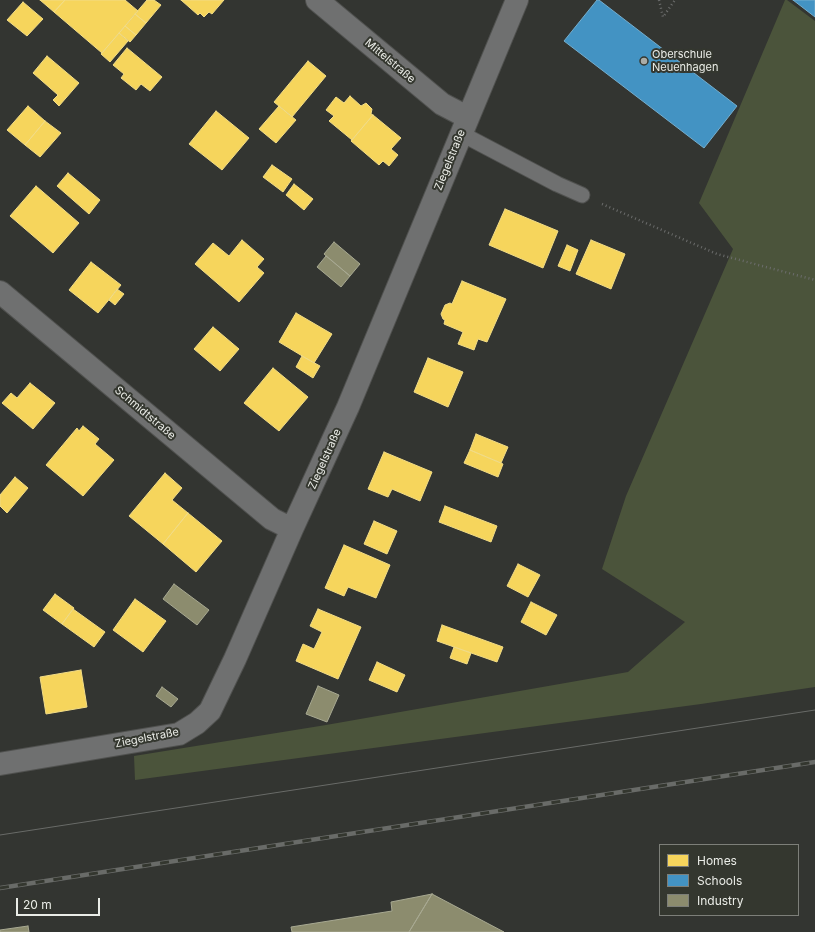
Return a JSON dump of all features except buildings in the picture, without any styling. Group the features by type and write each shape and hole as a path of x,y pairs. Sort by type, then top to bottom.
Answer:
{"street":[{"name":"Mittelstraße","path":"317,0 442,104 464,125"},
{"name":"Ziegelstraße","path":"0,764 179,734 197,723 210,711 235,659 348,407 517,0"},
{"name":"Schmidtstraße","path":"0,292 272,519 292,529"}],"lane":[{"path":"464,125 557,184 582,195"}],"path":[{"path":"659,0 663,17 675,0"},
{"path":"582,195 716,254 815,280"}],"green space":[{"path":"785,0 815,21 815,687 701,704 135,780 134,756 326,725 628,672 685,622 602,569 626,496 733,249 699,203"}],"tram line":[{"path":"0,835 815,710"}],"railway":[{"path":"0,888 815,762"}],"place":[{"name":"Oberschule Neuenhagen","path":"644,61"}]}
